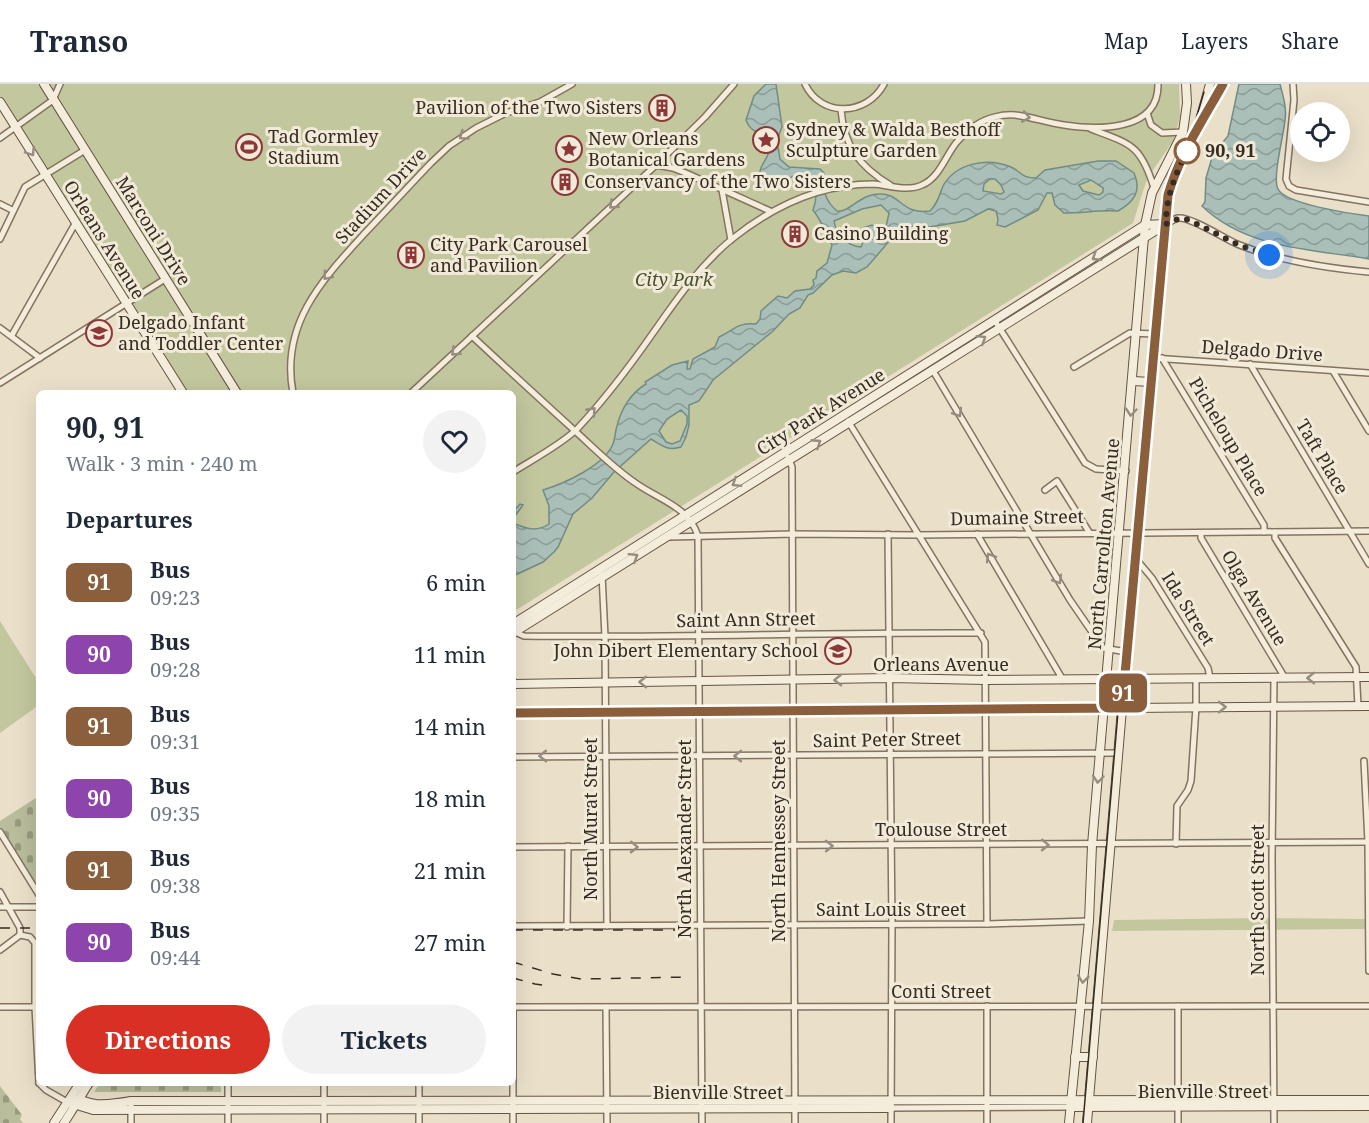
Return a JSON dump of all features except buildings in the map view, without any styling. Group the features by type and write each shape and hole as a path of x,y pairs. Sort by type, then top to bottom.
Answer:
{"street":[{"name":"Marconi Drive","path":"44,84 235,390"},
{"path":"0,138 53,100 60,84"},
{"name":"Stadium Drive","path":"293,390 291,380 296,330 306,307 326,276 449,146 490,120 540,102 572,84"},
{"path":"414,390 656,165 735,84"},
{"path":"805,84 818,101 841,110 863,106 873,99 884,84"},
{"path":"516,470 575,431 614,387 710,259 770,211 811,194 831,189 861,185 909,188 922,185 936,175 956,143 976,125 996,117 1013,115 1062,125 1087,127 1127,124 1147,113 1156,99 1158,84"},
{"name":"North Carrollton Avenue","path":"1069,1123 1089,921 1092,845 1126,471 1146,237 1145,225 1154,189 1183,132 1187,104 1186,84"},
{"name":"North Carrollton Avenue","path":"1088,1123 1126,652 1151,382 1158,358 1155,334 1167,202 1172,180 1200,122 1210,84"},
{"path":"1200,122 1222,84"},
{"path":"1293,84 1294,100 1286,179 1289,186 1293,190 1317,195 1369,202"},
{"name":"Orleans Avenue","path":"0,102 181,390"},
{"path":"841,110 844,135 855,155 872,173 891,186"},
{"path":"1147,113 1151,125 1162,133 1183,132"},
{"path":"1087,127 1121,140 1136,150 1145,162 1154,189"},
{"path":"0,239 25,187 85,150"},
{"path":"656,165 673,168 770,211"},
{"path":"722,190 731,240"},
{"path":"0,204 12,210"},
{"path":"1145,225 1166,224 1180,218 1189,220 1239,245 1269,255 1338,269 1369,272"},
{"path":"12,335 76,222"},
{"name":"City Park Avenue","path":"997,324 1166,224"},
{"name":"City Park Avenue","path":"516,628 689,518 790,460 1145,225"},
{"path":"0,384 165,279"},
{"path":"997,324 1084,463 1095,469 1126,471"},
{"path":"0,328 40,358"},
{"path":"1074,367 1130,333 1155,334"},
{"path":"472,336 600,454 637,485 660,496 689,518"},
{"name":"Delgado Drive","path":"1158,358 1369,373"},
{"name":"Picheloup Place","path":"1158,358 1264,525 1264,532"},
{"name":"Taft Place","path":"1250,364 1369,564"},
{"path":"931,366 1070,600 1103,648 1126,652"},
{"name":"City Park Avenue","path":"602,572 665,537 689,518 844,414 931,366"},
{"path":"1333,371 1369,431"},
{"path":"1133,381 1151,382"},
{"path":"844,414 985,642 987,924"},
{"name":"North Hennessey Street","path":"786,452 792,467 793,534 795,1123"},
{"path":"1045,490 1057,482 1089,532"},
{"name":"North Alexander Street","path":"689,518 698,536 702,1123"},
{"name":"Dumaine Street","path":"665,537 793,534 1369,531"},
{"path":"1275,532 1275,538 1356,667 1358,706"},
{"name":"Olga Avenue","path":"1201,533 1200,538 1285,678"},
{"path":"888,534 892,925 891,1123"},
{"path":"976,534 1064,680"},
{"name":"Ida Street","path":"1136,559 1152,578 1208,668 1210,678"},
{"name":"North Murat Street","path":"602,572 605,637 607,926"},
{"name":"Saint Ann Street","path":"516,632 524,636 605,637 981,633"},
{"name":"Orleans Avenue","path":"516,684 890,678 1064,680 1369,677"},
{"path":"1176,844 1177,806 1191,781 1196,678"},
{"name":"North Scott Street","path":"1274,678 1274,1123"},
{"path":"516,713 1369,706"},
{"name":"Saint Peter Street","path":"516,757 1118,753"},
{"path":"1364,760 1369,842 1369,971"},
{"path":"1,835 36,890"},
{"name":"Toulouse Street","path":"516,847 700,848 1369,842"},
{"path":"567,927 568,846"},
{"path":"0,892 20,928 20,935 0,950"},
{"path":"0,907 36,906"},
{"path":"1089,921 1104,922"},
{"name":"Saint Louis Street","path":"516,926 892,925 1089,921"},
{"name":"Bienville Street","path":"20,935 30,937 35,944 36,976"},
{"path":"0,1006 36,1007"},
{"path":"987,1006 987,1123"},
{"path":"1178,1006 1178,1123"},
{"name":"Conti Street","path":"516,1007 1369,1006"},
{"path":"606,1007 607,1123"},
{"path":"1075,1057 1093,1058"},
{"name":"Bienville Street","path":"42,1086 46,1090 93,1110 131,1105"},
{"path":"64,1123 83,1086"},
{"path":"54,1123 74,1102 83,1086"},
{"path":"85,1086 96,1099 114,1104"},
{"path":"228,1086 228,1123"},
{"path":"324,1086 324,1123"},
{"path":"419,1086 419,1123"},
{"path":"513,1086 513,1123"},
{"name":"Bienville Street","path":"74,1102 131,1105 1089,1104 1369,1100"},
{"name":"Bienville Street","path":"1274,1103 1369,1106"},
{"path":"131,1105 131,1123"}],"green space":[{"name":"City Park","path":"0,84 1179,84 1180,117 1173,141 1147,179 1133,223 516,610 516,390 185,390 0,102"},
{"path":"0,621 36,678 36,707 0,733"},
{"path":"36,798 36,883 0,827 0,821"},
{"path":"1369,919 1369,929 1112,931 1114,920"},
{"path":"0,1086 22,1115 20,1119 23,1123 0,1123"},
{"path":"98,1086 221,1086 221,1092 94,1092"}],"water":[{"path":"766,84 776,84 782,127 777,140 780,159 789,167 820,169 824,173 824,189 827,198 837,211 846,209 866,197 879,194 892,197 913,210 930,211 949,178 964,167 982,163 1002,164 1024,176 1036,178 1045,170 1098,161 1116,161 1134,173 1137,191 1132,200 1118,211 1064,213 1055,205 1052,193 1047,193 1038,210 1005,227 997,225 996,211 988,209 965,221 906,231 891,239 867,267 856,273 843,271 832,275 808,295 800,308 789,314 773,331 713,380 699,401 689,405 689,425 681,447 669,448 651,439 614,472 592,498 573,514 554,552 543,562 516,575 516,524 532,529 549,524 549,506 543,490 572,479 601,460 613,444 624,408 631,397 646,384 645,382 672,365 688,361 687,369 690,369 693,359 715,347 719,337 740,325 756,324 760,319 761,311 778,296 787,298 795,291 810,289 814,285 813,280 816,278 817,271 827,263 832,245 813,210 816,195 814,179 801,174 796,175 772,188 760,176 768,155 769,142 766,137 750,127 746,120 754,96","holes":["990,179 995,179 1004,192 1001,194 983,191 984,184","1091,180 1103,188 1103,192 1099,195 1083,191 1079,185","881,205 889,213 886,227 880,231 872,225 863,228 861,247 843,239 834,221 862,209","681,410 687,416 687,424 680,441 672,444 666,442 659,431 667,419"]},
{"path":"1239,84 1280,84 1285,116 1276,176 1278,189 1283,194 1305,204 1369,216 1369,259 1281,245 1259,239 1219,220 1202,206 1205,202 1206,178 1213,154 1228,136"},
{"path":"520,504 523,505 516,515 516,509"}],"tram line":[{"path":"1083,1123 1162,196 1168,175 1193,129 1204,92"}],"railway":[{"path":"0,928 36,928"},
{"path":"516,930 687,930"},
{"path":"516,963 553,974 581,979 688,977"},
{"path":"516,979 549,986"}],"bus line":[{"name":"91","path":"516,713 1122,708 1168,195 1172,180 1196,135 1200,122 1223,84"}],"place":[{"name":"Pavilion of the Two Sisters","path":"662,108"},
{"name":"Sydney & Walda Besthoff Sculpture Garden","path":"766,140"},
{"name":"Tad Gormley Stadium","path":"249,147"},
{"name":"New Orleans Botanical Gardens","path":"569,149"},
{"name":"90, 91","path":"1187,151"},
{"name":"Conservancy of the Two Sisters","path":"565,182"},
{"name":"Casino Building","path":"795,234"},
{"name":"City Park Carousel and Pavilion","path":"411,255"},
{"name":"Delgado Infant and Toddler Center","path":"99,333"},
{"name":"John Dibert Elementary School","path":"838,651"}],"route":[{"path":"1187,151 1189,147 1172,180 1166,208 1166,224 1180,218 1189,220 1239,245 1269,255"}]}
